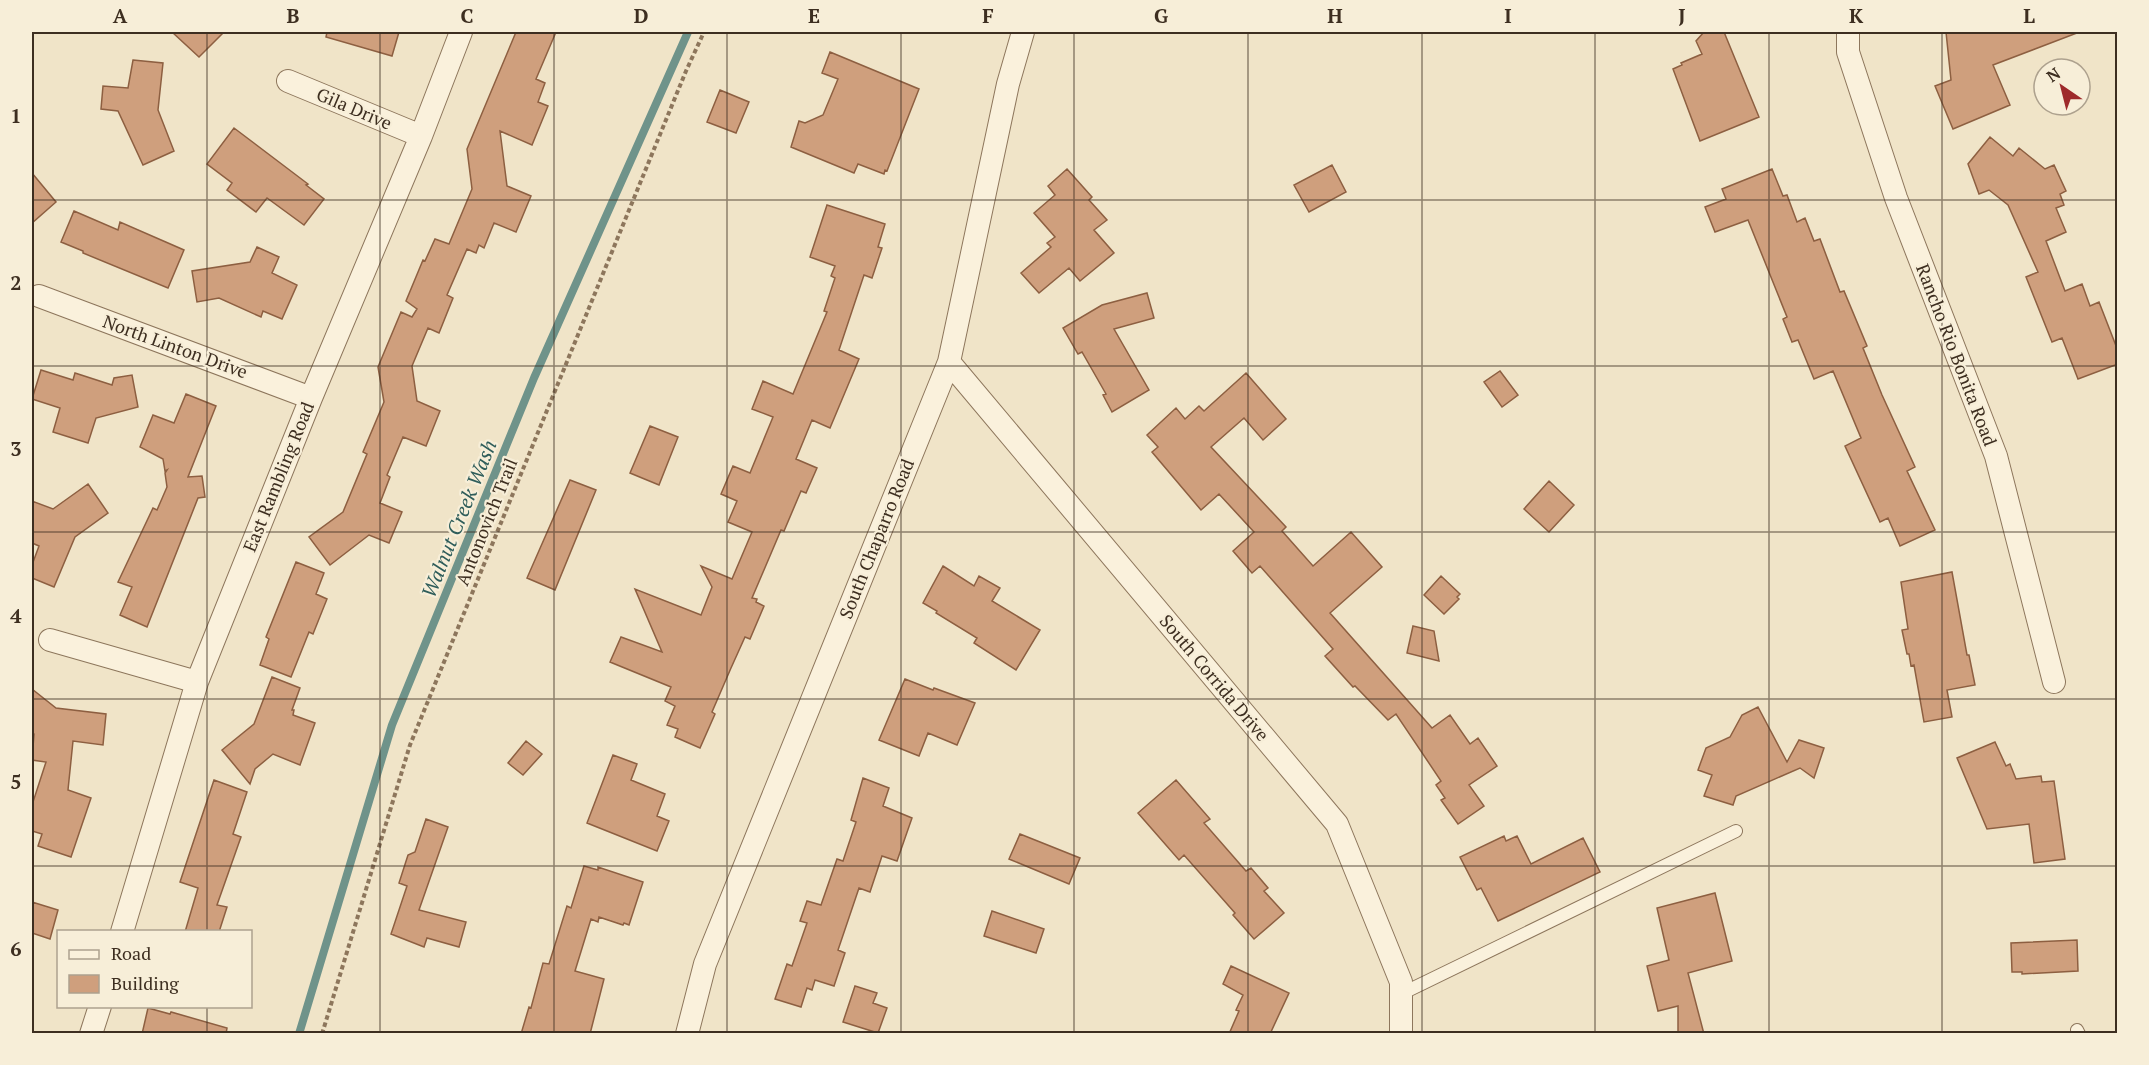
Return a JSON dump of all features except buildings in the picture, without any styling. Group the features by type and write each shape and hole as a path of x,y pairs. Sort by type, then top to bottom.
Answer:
{"street":[{"name":"East Rambling Road","path":"123,930 197,682 311,398 421,136 461,32"},
{"name":"South Chaparro Road","path":"687,1034 705,964 949,363 1008,84 1023,32"},
{"name":"Rancho Rio Bonita Road","path":"1848,32 1848,52 1896,198 1996,456 2054,682"},
{"name":"Gila Drive","path":"288,81 421,136"},
{"name":"North Linton Drive","path":"39,297 311,398"},
{"name":"South Corrida Drive","path":"949,363 1337,824 1401,982 1401,1034"},
{"path":"50,639 197,682"},
{"path":"92,1034 99,1008"}],"lane":[{"path":"1401,994 1736,831"}],"path":[{"name":"Antonovich Trail","path":"322,1034 410,745 704,32"}],"waterway":[{"name":"Walnut Creek Wash","path":"299,1034 392,725 534,378 688,32"}]}
